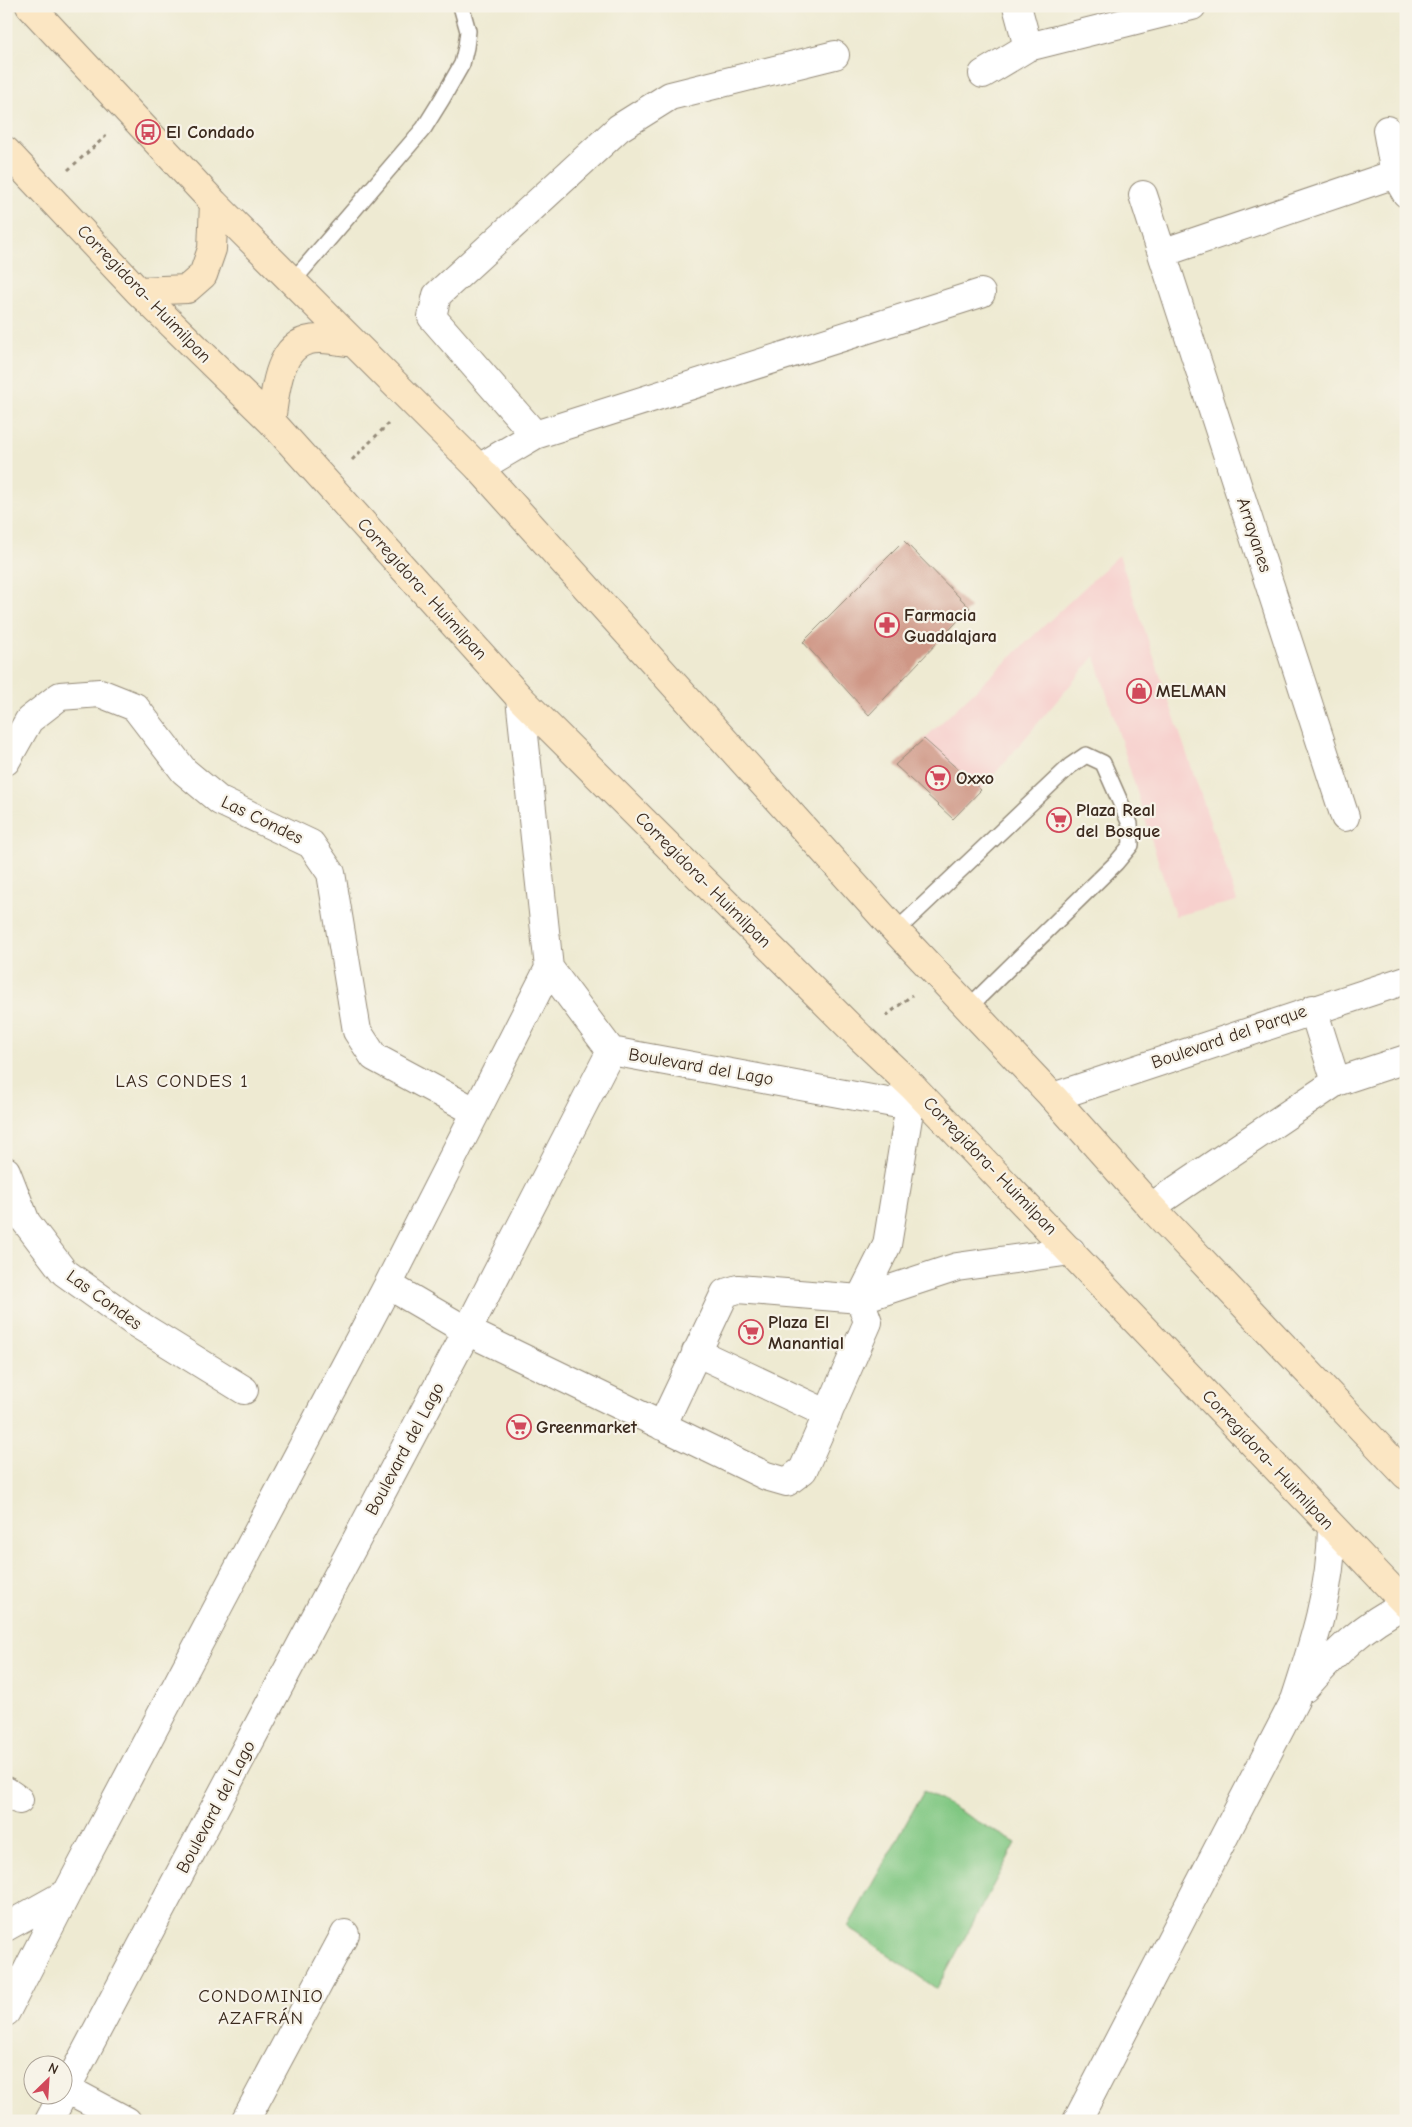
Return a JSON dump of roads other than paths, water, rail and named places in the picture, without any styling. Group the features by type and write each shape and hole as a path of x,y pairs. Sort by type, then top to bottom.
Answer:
{"main road":[{"path":"30,6 214,203 479,468 896,930 1053,1097 1151,1207 1406,1475"},
{"name":"Corregidora- Huimilpan","path":"6,151 138,291 271,421 520,698 860,1037 914,1087 1406,1604"},
{"path":"138,291 187,289 203,275 212,249 214,203"},
{"path":"271,421 278,376 286,356 299,344 317,339 354,343"}],"street":[{"path":"1017,6 1028,47"},
{"path":"983,74 1028,47 1192,6"},
{"path":"535,435 432,317 436,295 619,128 670,96 834,55"},
{"path":"1162,253 1400,183 1387,130"},
{"name":"Arrayanes","path":"1143,196 1345,817"},
{"path":"479,468 535,435 981,293"},
{"name":"Las Condes","path":"6,761 29,720 60,696 100,693 135,708 184,772 220,801 310,844 331,872 357,1031 374,1057 476,1112"},
{"path":"520,698 550,968 611,1051"},
{"path":"6,2012 388,1285 550,968"},
{"name":"Boulevard del Parque","path":"1053,1097 1406,980"},
{"path":"1314,1009 1336,1082"},
{"name":"Boulevard del Lago","path":"72,2081 467,1331 611,1051 892,1102 914,1087"},
{"path":"1151,1207 1336,1082 1406,1059"},
{"path":"388,1285 467,1331 766,1476 788,1482 803,1470 868,1322 860,1300 887,1245 914,1087"},
{"name":"Las Condes","path":"6,1171 26,1222 64,1272 134,1322 244,1390"},
{"path":"662,1426 725,1293 738,1289 860,1300 957,1267 1071,1251"},
{"path":"696,1352 828,1414"},
{"path":"1077,2121 1295,1700 1317,1634 1327,1594 1332,1528"},
{"path":"1295,1700 1334,1654 1354,1636 1390,1612 1406,1604"},
{"path":"6,1927 67,1893"},
{"path":"245,2121 345,1934"},
{"path":"72,2093 127,2121"},
{"name":"Boulevard del Lago","path":"49,2121 59,2104"}],"lane":[{"path":"293,281 424,128 442,99 462,64 466,47 468,31 461,6"},
{"path":"896,930 1070,766 1086,755 1102,764 1130,824 1131,845 1116,863 969,1007"}],"place":[{"name":"El Condado","path":"148,132"},
{"name":"Farmacia Guadalajara","path":"887,625"},
{"name":"MELMAN","path":"1139,691"},
{"name":"Oxxo","path":"938,778"},
{"name":"Plaza Real del Bosque","path":"1059,820"},
{"name":"Plaza El Manantial","path":"751,1332"},
{"name":"Greenmarket","path":"519,1427"}],"district":[{"name":"LAS CONDES 1","path":"182,1081"},
{"name":"CONDOMINIO AZAFRÁN","path":"261,2007"}]}
